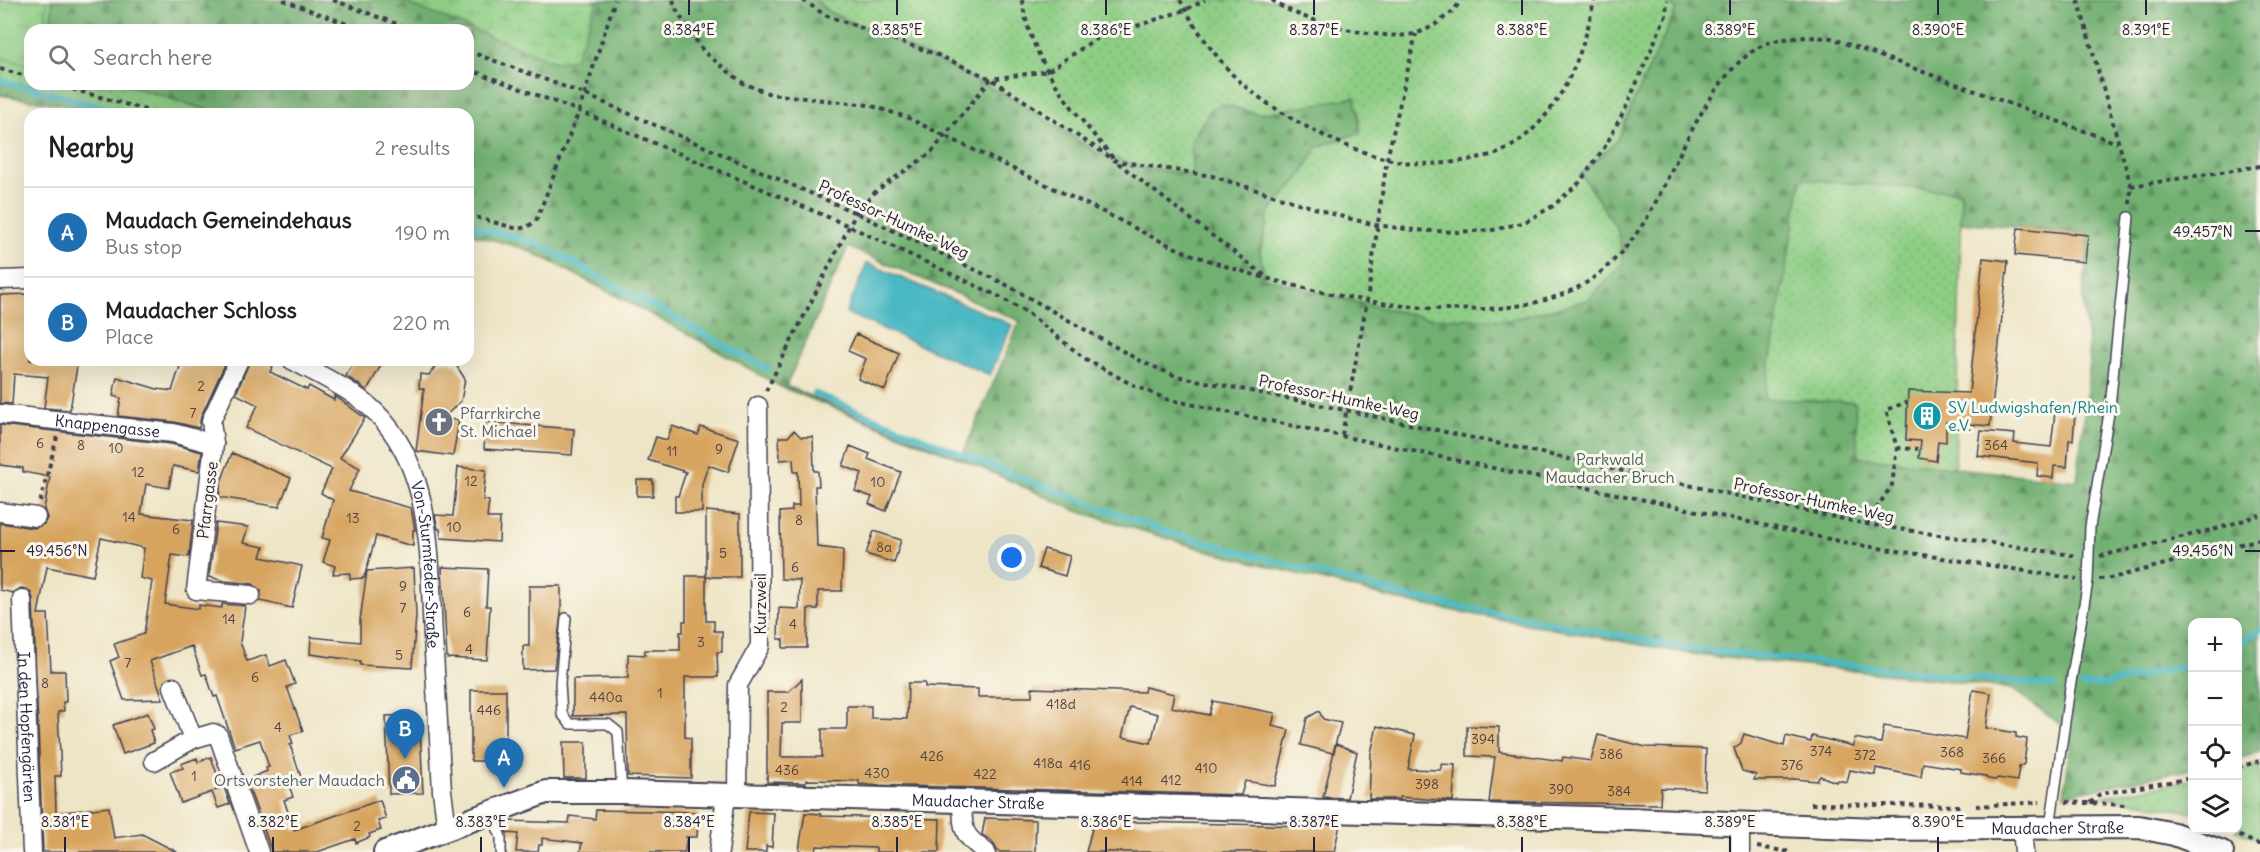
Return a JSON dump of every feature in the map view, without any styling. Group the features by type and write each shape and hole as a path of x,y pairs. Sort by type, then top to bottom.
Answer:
{"street":[{"path":"0,280 24,279"},
{"name":"Pfarrgasse","path":"236,366 211,421 214,444 195,590 251,595"},
{"name":"Von-Sturmfeder-Straße","path":"302,366 361,400 382,418 400,442 418,484 428,536 442,791 447,829"},
{"name":"Kurzweil","path":"719,852 732,795 738,685 760,646 758,406"},
{"name":"Knappengasse","path":"0,414 173,433 214,444"},
{"path":"0,512 36,517"},
{"name":"In den Hopfengärten","path":"22,599 32,852"},
{"path":"173,687 193,739"},
{"path":"154,761 193,739 213,733 218,735 259,852"},
{"name":"Maudacher Straße","path":"386,852 546,792 622,792 1740,823 1877,830 2139,827 2174,834 2222,852"},
{"path":"962,802 963,826 969,846 986,852"},
{"path":"1740,823 1740,852"},
{"path":"2022,827 2024,852"}],"lane":[{"path":"2050,827 2068,694 2088,580 2090,527 2110,407 2129,217"},
{"path":"566,618 560,683 562,714 570,723 608,724 618,732 622,792"},
{"path":"491,812 501,837 501,852"}],"path":[{"path":"283,0 347,24"},
{"path":"333,0 397,24"},
{"path":"474,217 518,228 527,227 536,222 579,111 615,0"},
{"path":"673,0 678,13 704,52 743,83 770,93 869,105 906,117 1191,254 1269,279 1367,301 1439,309 1513,308 1565,293 1600,273 1627,246 1646,219 1719,85 1742,59 1770,43 1798,37 1831,38 2117,143"},
{"path":"803,0 825,15 938,55 991,78 1116,162 1269,279"},
{"path":"1022,0 1032,41 1048,71 1065,99 1116,162 1212,177 1376,225 1455,232 1493,230 1525,222 1553,206 1580,182 1606,145 1627,105 1666,15 1667,0"},
{"path":"1180,0 1206,42 1233,75 1271,105 1317,131 1358,150 1387,159 1427,164 1465,161 1502,152 1526,135 1557,100 1578,59 1590,22 1594,0"},
{"path":"758,406 856,213 877,190 931,153 991,78 1048,71 1095,40 1185,10 1205,0"},
{"path":"1272,0 1280,6 1326,24 1388,36 1416,34 1436,25 1457,7 1460,0"},
{"path":"2078,0 2131,186 2129,217"},
{"path":"1342,435 1367,301 1387,159 1416,34"},
{"name":"Professor-Humke-Weg","path":"474,53 584,94 856,213 1005,284 1140,361 1176,376 1866,524 2089,558 2216,529 2260,515"},
{"path":"0,69 24,75"},
{"path":"474,71 579,111 849,226 998,296 1029,314 1084,358 1129,383 1166,399 1853,543 2088,580 2112,578 2260,539"},
{"path":"76,90 138,108"},
{"path":"2131,186 2260,166"},
{"path":"1866,524 1892,485 1897,448 1886,410 1907,402"},
{"path":"36,517 62,421"},
{"path":"1897,448 1918,449"},
{"path":"2242,766 2260,761"},
{"path":"2090,802 2100,794 2188,779"},
{"path":"1808,804 1971,806 2090,802 2133,806"},
{"path":"2235,834 2260,845"}],"green space":[{"path":"0,0 53,0 51,24 24,24 24,89 0,83"},
{"path":"0,0 47,0 45,24 24,24 24,64 0,57"},
{"name":"Parkwald Maudacher Bruch","path":"53,0 399,0 460,24 51,24"},
{"path":"399,0 598,0 575,58 558,63 474,30 474,24 460,24"},
{"name":"Parkwald Maudacher Bruch","path":"598,0 815,0 829,12 942,63 1016,101 1099,154 1145,168 1192,175 1191,142 1210,110 1221,104 1259,114 1355,97 1361,132 1317,147 1300,177 1269,212 1260,253 1264,278 1428,318 1510,320 1588,300 1623,263 1618,230 1581,174 1618,140 1677,9 1660,0 2260,0 2260,752 2242,758 2242,618 2188,618 2188,770 2064,795 2072,733 2012,689 1697,655 1406,602 1202,549 1077,511 971,463 781,387 686,333 550,261 525,249 474,235 474,108 201,108 143,90 474,90 474,30 558,63 575,58","holes":["1801,179 1961,192 1961,222 2089,234 2083,299 2090,363 2077,481 1858,457 1855,402 1764,399","848,247 1020,321 961,458 786,386"]},
{"path":"815,0 1660,0 1677,9 1618,140 1581,174 1618,230 1624,263 1588,300 1510,320 1428,318 1264,278 1260,253 1269,212 1300,177 1317,147 1361,132 1295,109 1259,114 1221,104 1193,175 1145,168 1099,154 1016,101 942,63 829,12"},
{"path":"0,83 104,108 71,108 0,95"},
{"path":"29,90 143,90 201,108 104,108"},
{"path":"1801,178 1962,192 1955,469 1858,457 1764,399"},
{"path":"2260,764 2260,840 2242,832 2242,769"},
{"path":"2188,781 2188,811 2103,796"}],"water":[{"path":"867,263 1012,325 990,375 846,313"}],"building":[{"path":"2018,228 2088,235 2085,262 2015,255"},
{"path":"1983,258 2008,261 1990,426 1946,422 1946,442 1938,441 1936,461 1919,458 1921,441 1906,440 1908,391 1969,393"},
{"path":"24,294 24,366 77,366 70,410 44,408 48,377 14,374 12,404 0,403 0,295"},
{"path":"856,334 899,353 885,390 858,379 866,359 848,351"},
{"path":"180,366 224,366 201,416 199,428 174,422 118,416 121,398 113,396 117,377 172,391"},
{"path":"248,366 273,366 270,372 307,390 309,386 334,400 335,396 365,418 340,458 360,468 349,491 411,508 415,530 413,530 413,546 376,536 364,578 350,579 350,573 333,574 335,566 323,562 330,540 322,538 333,500 321,493 332,469 246,428 258,405 236,394"},
{"path":"352,366 381,366 367,390 346,376"},
{"name":"Pfarrkirche St. Michael","path":"436,366 457,366 465,379 461,401 442,419 459,420 453,456 416,451 424,389 419,388 420,374 429,375"},
{"path":"2055,412 2075,414 2073,440 2069,440 2067,467 2054,466 2053,478 2037,476 2038,463 1978,456 1981,431 2015,434 2014,443 2051,447"},
{"path":"486,422 574,429 572,455 484,449"},
{"path":"0,425 171,444 202,452 199,471 173,466 169,488 146,484 141,514 193,520 189,557 172,555 165,604 199,609 199,605 222,608 222,604 245,606 240,642 247,661 266,655 270,666 286,660 295,684 287,687 303,731 290,735 293,744 290,745 303,783 290,788 293,797 284,800 294,830 380,800 386,819 378,821 381,830 369,834 370,837 356,843 355,839 317,852 272,852 246,780 267,771 266,768 269,767 260,740 235,748 217,696 214,697 206,674 202,675 192,646 150,661 163,699 124,700 110,661 119,657 114,644 144,634 152,581 140,578 144,548 101,538 93,576 47,567 38,614 48,614 51,671 65,671 66,702 63,702 64,711 58,712 61,776 55,776 56,813 109,807 114,838 142,834 177,852 43,852 33,599 27,589 21,588 13,593 0,590 0,523 34,528 44,524 47,518 44,509 50,477 23,472 23,468 0,465"},
{"path":"672,426 698,435 701,427 739,439 728,472 708,465 702,484 702,512 675,512 675,496 678,496 686,472 648,460 656,437 667,440"},
{"path":"794,430 801,437 813,437 814,471 818,471 819,486 815,486 817,547 843,550 842,591 818,591 818,609 808,609 807,648 783,648 783,639 778,639 779,608 799,609 800,580 781,579 780,512 792,511 792,506 799,506 798,472 794,472 793,459 780,460 779,437 788,437"},
{"path":"850,446 870,454 868,459 901,472 886,511 869,504 872,497 855,491 862,473 843,466"},
{"path":"232,453 291,478 279,507 219,497 221,482"},
{"path":"458,467 486,470 483,500 489,501 487,518 500,518 499,542 441,538 435,515 453,516"},
{"path":"637,480 653,480 653,496 637,496"},
{"path":"706,511 740,514 740,577 706,577 706,621 714,621 714,631 722,631 722,652 717,652 718,677 685,677 685,737 691,738 691,778 628,776 627,715 573,716 573,679 628,678 628,654 645,655 645,650 680,650 680,632 683,632 683,621 686,621 686,576 706,576"},
{"path":"216,523 248,527 243,543 264,547 261,557 302,566 292,608 260,601 261,591 253,584 209,577"},
{"path":"874,531 901,540 894,563 866,554"},
{"path":"1044,549 1070,556 1065,576 1038,568"},
{"path":"442,567 488,569 486,606 490,606 487,660 447,658"},
{"path":"414,568 416,616 412,668 360,665 360,661 310,654 311,637 360,642 360,620 367,571"},
{"path":"529,586 561,586 561,614 554,669 523,670 523,646 529,646"},
{"path":"802,679 802,723 782,723 781,757 822,757 822,729 847,729 847,706 871,706 871,718 907,719 908,683 925,683 925,687 978,689 978,697 1032,697 1032,688 1144,692 1145,687 1174,694 1171,707 1209,715 1213,701 1275,713 1272,726 1289,730 1275,786 1245,781 1241,795 870,785 859,784 859,781 767,782 767,692 788,692","holes":["1130,707 1158,714 1151,743 1122,737"]},
{"path":"471,690 506,690 506,761 471,761"},
{"path":"1973,690 1991,693 1986,728 2016,733 2016,737 2027,739 2024,764 2019,767 2017,781 1988,779 1985,776 1961,772 1961,769 1923,763 1921,777 1876,768 1875,775 1850,770 1847,782 1837,780 1836,782 1820,776 1817,781 1754,780 1756,775 1742,771 1734,748 1741,743 1744,734 1784,746 1786,736 1811,742 1812,736 1853,746 1855,738 1881,743 1884,726 1965,739"},
{"path":"1319,711 1323,719 1341,723 1333,753 1301,745 1307,718"},
{"path":"148,713 154,729 150,730 154,743 123,754 113,725"},
{"path":"415,715 415,726 420,726 423,793 389,794 386,716"},
{"path":"1377,726 1415,735 1408,769 1441,770 1441,764 1455,765 1453,801 1400,797 1400,799 1369,799 1371,753"},
{"path":"1467,726 1499,727 1499,752 1562,761 1563,757 1591,761 1598,735 1646,747 1706,749 1705,790 1661,788 1660,804 1489,802 1495,757 1467,756"},
{"path":"563,742 586,742 586,778 564,778"},
{"path":"1336,744 1357,752 1347,798 1323,797"},
{"path":"211,757 230,804 218,808 212,792 181,803 170,772 183,768 181,764 197,758 198,762"},
{"path":"596,810 698,812 697,837 686,837 685,852 580,852 582,843 542,838 542,845 539,845 538,852 516,852 518,834 507,833 504,826 504,822 507,821 569,823 570,816 595,819"},
{"path":"749,812 774,813 772,847 766,846 766,852 745,852"},
{"path":"805,813 821,814 821,816 940,819 939,852 876,852 876,848 817,846 816,852 801,852 799,850"},
{"path":"985,818 1036,820 1035,852 999,852 992,841 982,835"},
{"path":"1094,821 1340,825 1334,852 1086,852"}],"waterway":[{"path":"0,80 24,86"},
{"path":"38,90 106,108"},
{"path":"474,227 537,243 768,369"},
{"path":"814,393 1023,479 1167,532 1413,598 1693,649 2055,686"},
{"path":"2242,641 2260,630"},
{"path":"2083,686 2102,685 2188,665"}],"place":[{"name":"SV Ludwigshafen/Rhein e.V.","path":"1927,416"},
{"name":"Pfarrkirche St. Michael","path":"439,422"},
{"name":"Maudacher Schloss","path":"405,759"},
{"name":"Ortsvorsteher Maudach","path":"406,780"},
{"name":"Maudach Gemeindehaus","path":"504,788"}]}
